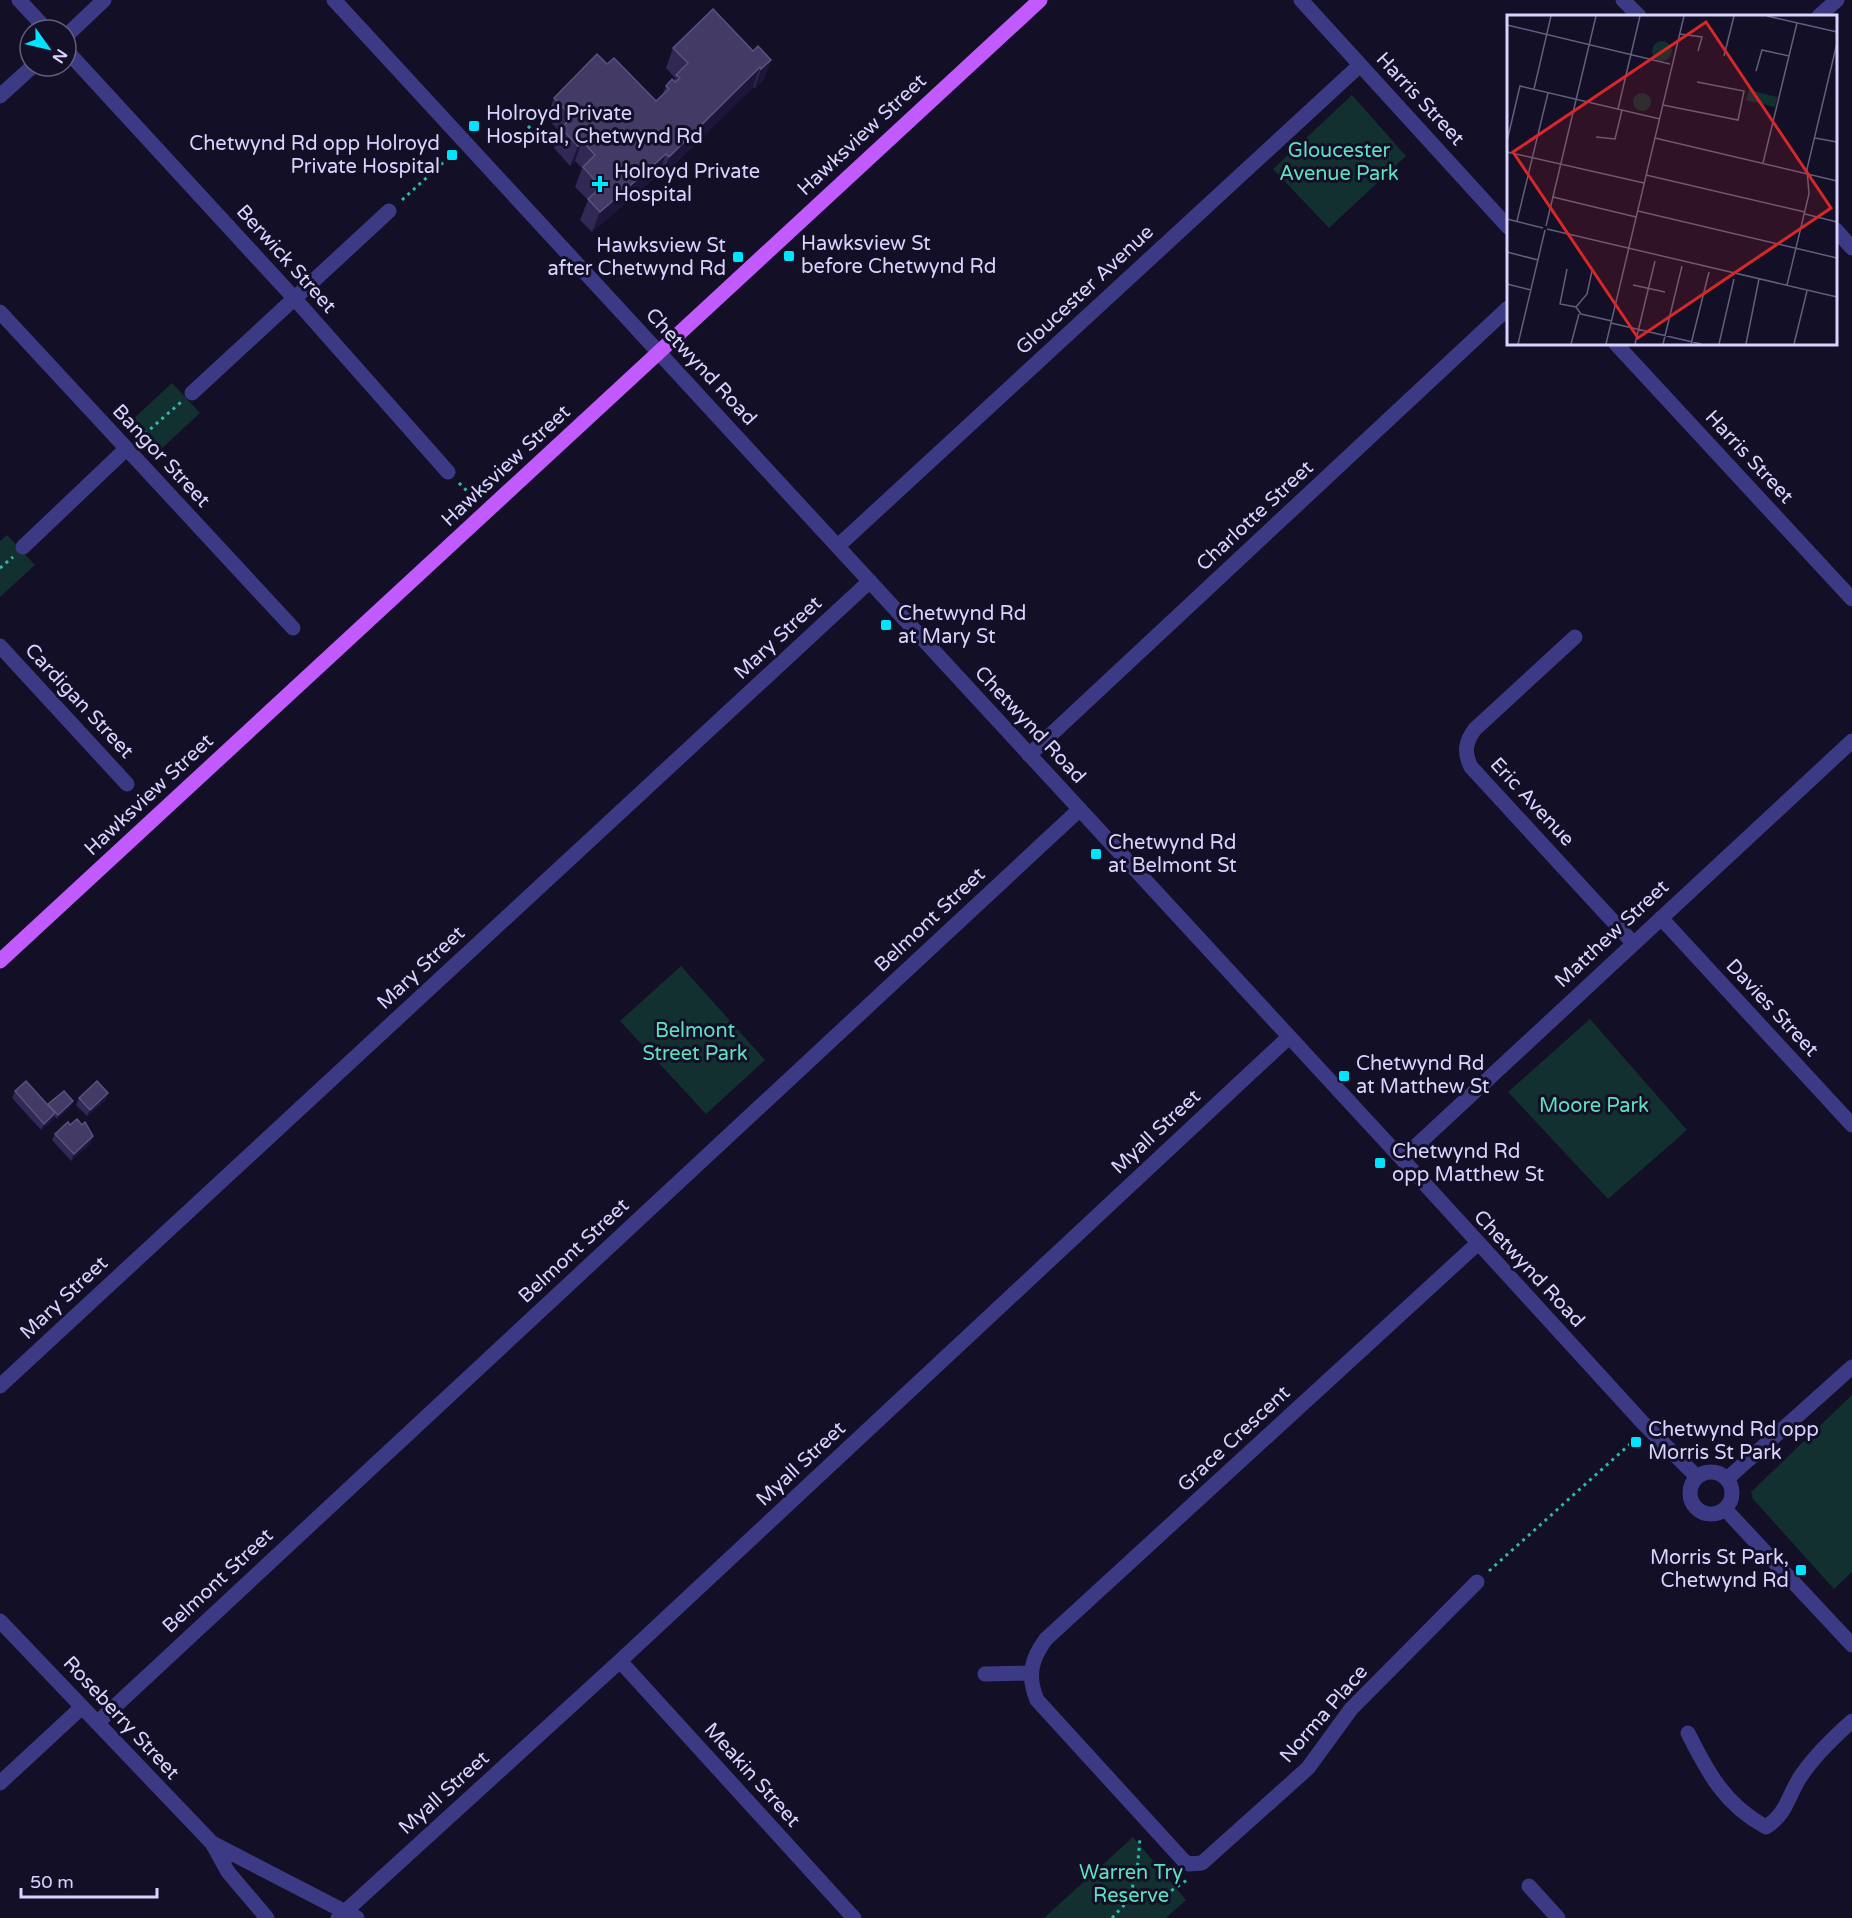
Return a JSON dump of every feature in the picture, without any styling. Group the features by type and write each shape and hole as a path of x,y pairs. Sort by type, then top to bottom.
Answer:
{"main road":[{"name":"Hawksview Street","path":"0,961 1040,0"}],"street":[{"path":"19,0 36,18"},
{"path":"78,25 104,0"},
{"name":"Chetwynd Road","path":"334,0 1402,1159 1477,1244 1697,1477"},
{"name":"Harris Street","path":"1300,0 1507,225"},
{"path":"1623,0 1638,15"},
{"path":"1820,15 1837,0"},
{"name":"Berwick Street","path":"78,63 295,298 448,472"},
{"name":"Gloucester Avenue","path":"838,546 1360,65"},
{"path":"0,96 20,78"},
{"path":"192,393 389,211"},
{"path":"1837,231 1852,248"},
{"name":"Charlotte Street","path":"1029,755 1507,310"},
{"name":"Bangor Street","path":"0,312 125,450 293,628"},
{"name":"Harris Street","path":"1617,345 1852,599"},
{"path":"23,547 125,450"},
{"name":"Mary Street","path":"0,1386 870,581"},
{"name":"Eric Avenue","path":"1575,636 1474,729 1467,742 1466,756 1471,767 1633,943"},
{"name":"Cardigan Street","path":"0,646 127,784"},
{"name":"Matthew Street","path":"1402,1159 1852,741"},
{"name":"Belmont Street","path":"97,1723 1080,809"},
{"name":"Davies Street","path":"1660,918 1852,1125"},
{"name":"Myall Street","path":"346,1916 1289,1037"},
{"name":"Grace Crescent","path":"1030,1673 1035,1654 1046,1639 1477,1244"},
{"path":"1728,1478 1852,1367"},
{"path":"1709,1471 1728,1478 1733,1491 1730,1504 1725,1509 1712,1514 1698,1510 1690,1497 1692,1483 1697,1477 1709,1471"},
{"path":"1725,1509 1852,1645"},
{"name":"Norma Place","path":"1199,1864 1308,1768 1351,1708 1477,1582"},
{"name":"Roseberry Street","path":"0,1621 212,1843 228,1872 267,1918"},
{"name":"Meakin Street","path":"620,1661 854,1918"},
{"path":"986,1674 1030,1673 1037,1700 1184,1860 1199,1864"},
{"path":"0,1783 81,1707"},
{"path":"1688,1733 1709,1775 1745,1816 1766,1827 1780,1818 1801,1775 1820,1750 1852,1721"},
{"name":"Roseberry Street","path":"212,1843 346,1916"},
{"path":"1529,1886 1558,1918"}],"path":[{"path":"528,126 545,143"},
{"path":"389,211 447,159"},
{"path":"125,450 192,393"},
{"path":"1477,1582 1630,1444"},
{"path":"1112,1918 1128,1901 1141,1840 1137,1835"},
{"path":"1128,1901 1165,1895 1187,1880 1199,1864"}],"green space":[{"name":"Gloucester Avenue Park","path":"1352,95 1406,156 1329,228 1273,169"},
{"path":"172,383 200,413 160,450 132,420"},
{"path":"7,535 35,565 0,597 0,541"},
{"name":"Belmont Street Park","path":"681,966 765,1060 706,1114 620,1021"},
{"name":"Moore Park","path":"1590,1019 1687,1130 1608,1199 1508,1092"},
{"path":"1852,1395 1852,1572 1834,1589 1753,1499 1751,1492"},
{"name":"Warren Try Reserve","path":"1133,1837 1186,1900 1166,1918 1044,1918"}],"building":[{"path":"713,9 753,51 758,46 771,60 761,69 760,67 669,157 666,154 600,212 588,199 601,187 583,167 595,155 582,141 578,146 561,128 572,117 554,98 597,54 607,64 614,58 656,101 669,89 666,86 672,79 675,82 680,78 676,75 688,63 673,48"},
{"path":"26,1081 55,1113 44,1124 15,1091"},
{"path":"97,1081 108,1093 90,1110 79,1098"},
{"path":"64,1091 73,1101 58,1115 48,1104"},
{"path":"77,1119 82,1125 85,1122 93,1136 74,1154 55,1134 68,1122 70,1125"}],"place":[{"name":"Holroyd Private Hospital, Chetwynd Rd","path":"474,126"},
{"name":"Chetwynd Rd opp Holroyd Private Hospital","path":"452,155"},
{"name":"Holroyd Private Hospital","path":"600,184"},
{"name":"Hawksview St before Chetwynd Rd","path":"789,256"},
{"name":"Hawksview St after Chetwynd Rd","path":"738,257"},
{"name":"Chetwynd Rd at Mary St","path":"886,625"},
{"name":"Chetwynd Rd at Belmont St","path":"1096,854"},
{"name":"Chetwynd Rd at Matthew St","path":"1344,1076"},
{"name":"Chetwynd Rd opp Matthew St","path":"1380,1163"},
{"name":"Chetwynd Rd opp Morris St Park","path":"1636,1442"},
{"name":"Morris St Park, Chetwynd Rd","path":"1801,1570"}]}
